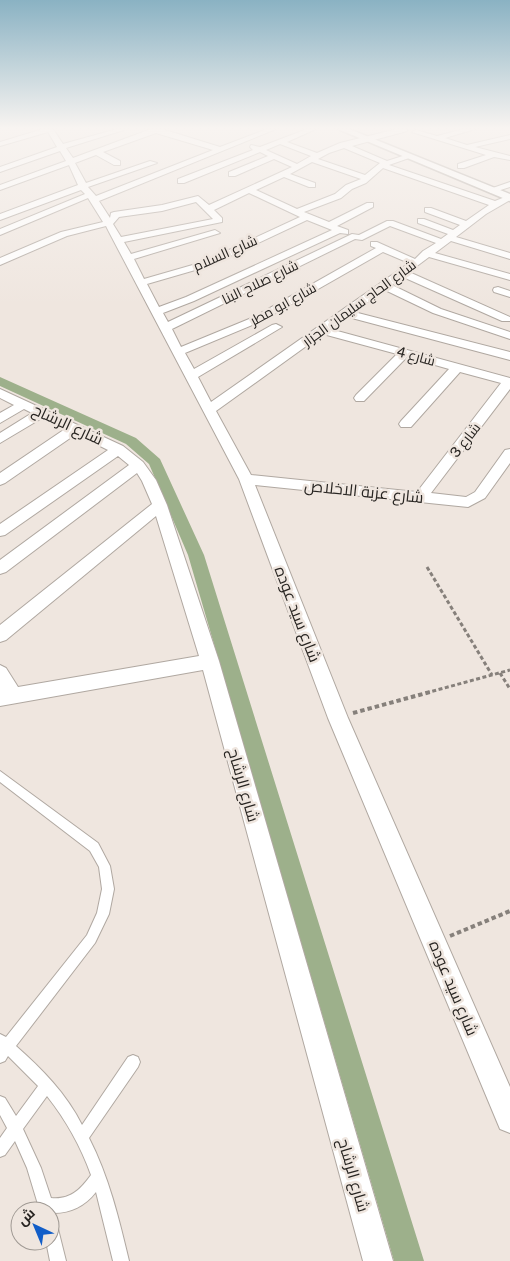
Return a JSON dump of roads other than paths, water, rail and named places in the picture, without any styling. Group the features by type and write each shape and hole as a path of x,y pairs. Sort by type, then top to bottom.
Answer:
{"street":[{"name":"شارع سيد عوده","path":"88,188 114,228 128,258 246,478 338,718 510,1119"},
{"path":"0,217 92,194 104,188"},
{"path":"0,232 109,188"},
{"path":"208,208 254,188"},
{"path":"306,188 311,191"},
{"path":"296,212 349,196 357,188"},
{"path":"437,188 496,204"},
{"path":"486,188 509,198"},
{"path":"491,190 499,188"},
{"path":"250,190 286,204 296,212 307,217 414,262"},
{"path":"329,226 373,207 349,196"},
{"name":"شارع الحاج سليمان الجزار","path":"209,410 402,273 414,262 467,224 479,210 509,198"},
{"path":"0,262 64,234 114,228 201,225 219,221 199,200 159,209 114,228"},
{"path":"181,203 190,213"},
{"path":"428,210 467,224"},
{"name":"شارع السلام","path":"140,279 206,264 307,217"},
{"path":"421,221 447,238 510,256"},
{"name":"شارع صلاح البنا","path":"165,328 390,223 447,238"},
{"path":"157,311 190,299 340,230"},
{"path":"128,258 215,233"},
{"name":"شارع ابو مطر","path":"178,352 258,319 383,248"},
{"path":"140,279 213,252"},
{"path":"426,253 510,277"},
{"path":"402,273 508,314"},
{"path":"384,285 437,311 510,336"},
{"path":"498,290 510,294"},
{"path":"488,302 508,314"},
{"path":"346,313 510,356"},
{"path":"191,376 276,327"},
{"name":"شارع 4","path":"322,330 510,382"},
{"path":"360,398 405,353"},
{"path":"406,424 457,368"},
{"name":"شارع 3","path":"421,497 510,382"},
{"name":"شارع الرشاح","path":"0,393 118,449 138,465 149,480 160,506 210,660 378,1261"},
{"path":"0,419 33,408"},
{"path":"0,439 33,408"},
{"path":"0,480 76,428"},
{"path":"0,532 118,449"},
{"name":"شارع عزبة الاخلاص","path":"246,478 462,502 474,500 480,495 510,453"},
{"path":"0,568 138,465"},
{"path":"0,635 160,506"},
{"path":"0,673 6,697 210,660"}],"lane":[{"path":"0,776 94,847 104,866 108,889 103,914 91,939 2,1048 47,1086 66,1109 82,1137 99,1176 112,1218 121,1261"},
{"path":"82,1137 133,1062"},
{"path":"0,1150 47,1086"},
{"path":"0,1103 16,1128 27,1151 44,1201"},
{"path":"60,1207 75,1203 89,1191 99,1176"}],"waterway":[{"path":"0,381 131,441 155,462 196,555 409,1261"}]}
